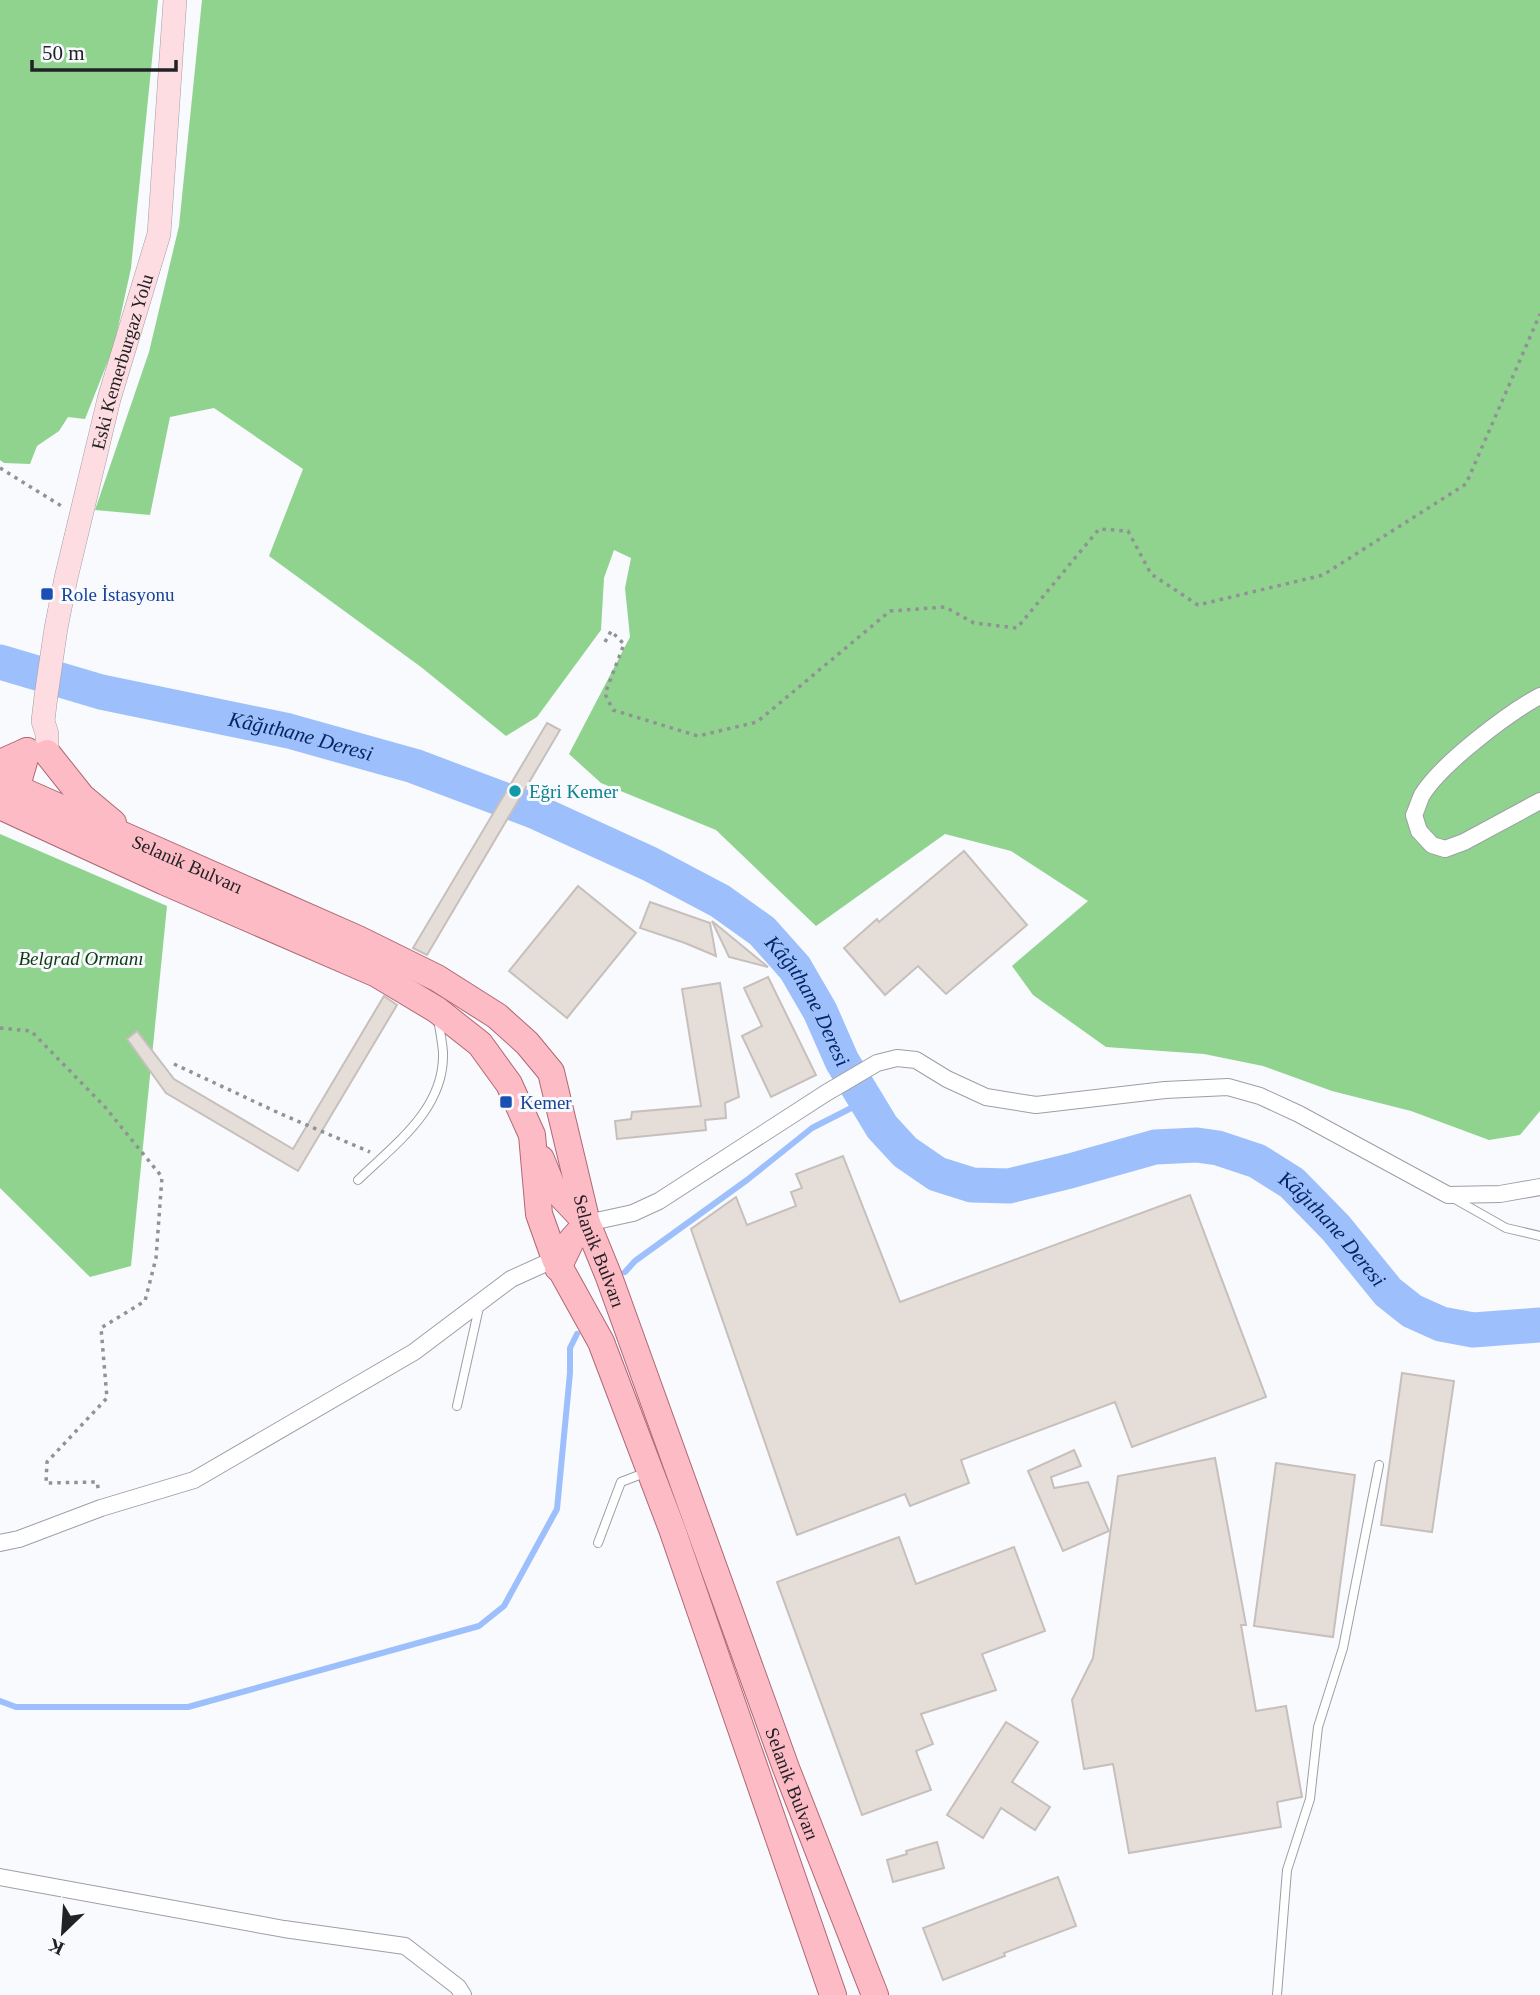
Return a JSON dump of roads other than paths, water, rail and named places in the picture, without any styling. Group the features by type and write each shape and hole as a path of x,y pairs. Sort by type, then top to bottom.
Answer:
{"main road":[{"name":"Eski Kemerburgaz Yolu","path":"37,752 47,734 43,721 56,628 80,516 109,399 159,234 175,0"},
{"path":"0,762 37,752"},
{"path":"13,797 41,779 37,752"},
{"path":"37,752 82,797 139,844"},
{"name":"Selanik Bulvarı","path":"13,797 139,844 358,939 437,978 497,1016 527,1043 551,1072 587,1223 874,1995"},
{"name":"Selanik Bulvarı","path":"13,797 153,876 377,974 437,1010 480,1044 509,1084 531,1135 539,1214 556,1264 601,1342 650,1471 833,1995"},
{"path":"531,1135 552,1186 587,1223 556,1264"},
{"path":"780,1841 809,1826"},
{"path":"819,1951 819,1995"}],"street":[{"path":"1540,696 1480,737 1441,772 1422,794 1414,815 1419,831 1432,845 1445,849 1464,842 1540,801"},
{"path":"587,1223 633,1213 659,1201 825,1093 877,1063 897,1058 916,1060 947,1079 986,1097 1036,1105 1165,1090 1228,1087 1260,1096 1299,1114 1448,1195 1500,1194 1540,1186"},
{"path":"0,1543 194,1480 414,1352 511,1279 556,1264"},
{"path":"0,1877 284,1929 405,1946 458,1987 463,1995"}],"lane":[{"path":"358,1180 428,1109 437,1089 443,1054 437,1010"},
{"path":"1448,1195 1506,1228 1540,1236"},
{"path":"457,1406 481,1301"},
{"path":"1277,1995 1287,1870 1310,1799 1318,1727 1343,1648 1378,1465"},
{"path":"598,1543 621,1482 650,1471"}],"waterway":[{"name":"Kâğıthane Deresi","path":"0,662 101,692 289,731 414,766 534,811 650,864 720,901 762,931 795,968 820,1011 842,1061 882,1127 905,1152 937,1174 972,1185 1009,1186 1155,1147 1197,1145 1218,1148 1257,1161 1292,1183 1336,1228 1388,1292 1412,1311 1441,1324 1473,1330 1540,1325"},
{"path":"625,1272 635,1261 747,1180 812,1128 865,1101"},
{"path":"0,1701 16,1707 188,1707 479,1626 504,1606 557,1509 570,1348 577,1334"}],"place":[{"name":"Role İstasyonu","path":"47,594"},
{"name":"Eğri Kemer","path":"515,791"},
{"name":"Kemer","path":"506,1102"}],"park label":[{"name":"Belgrad Ormanı","path":"81,958"}]}
